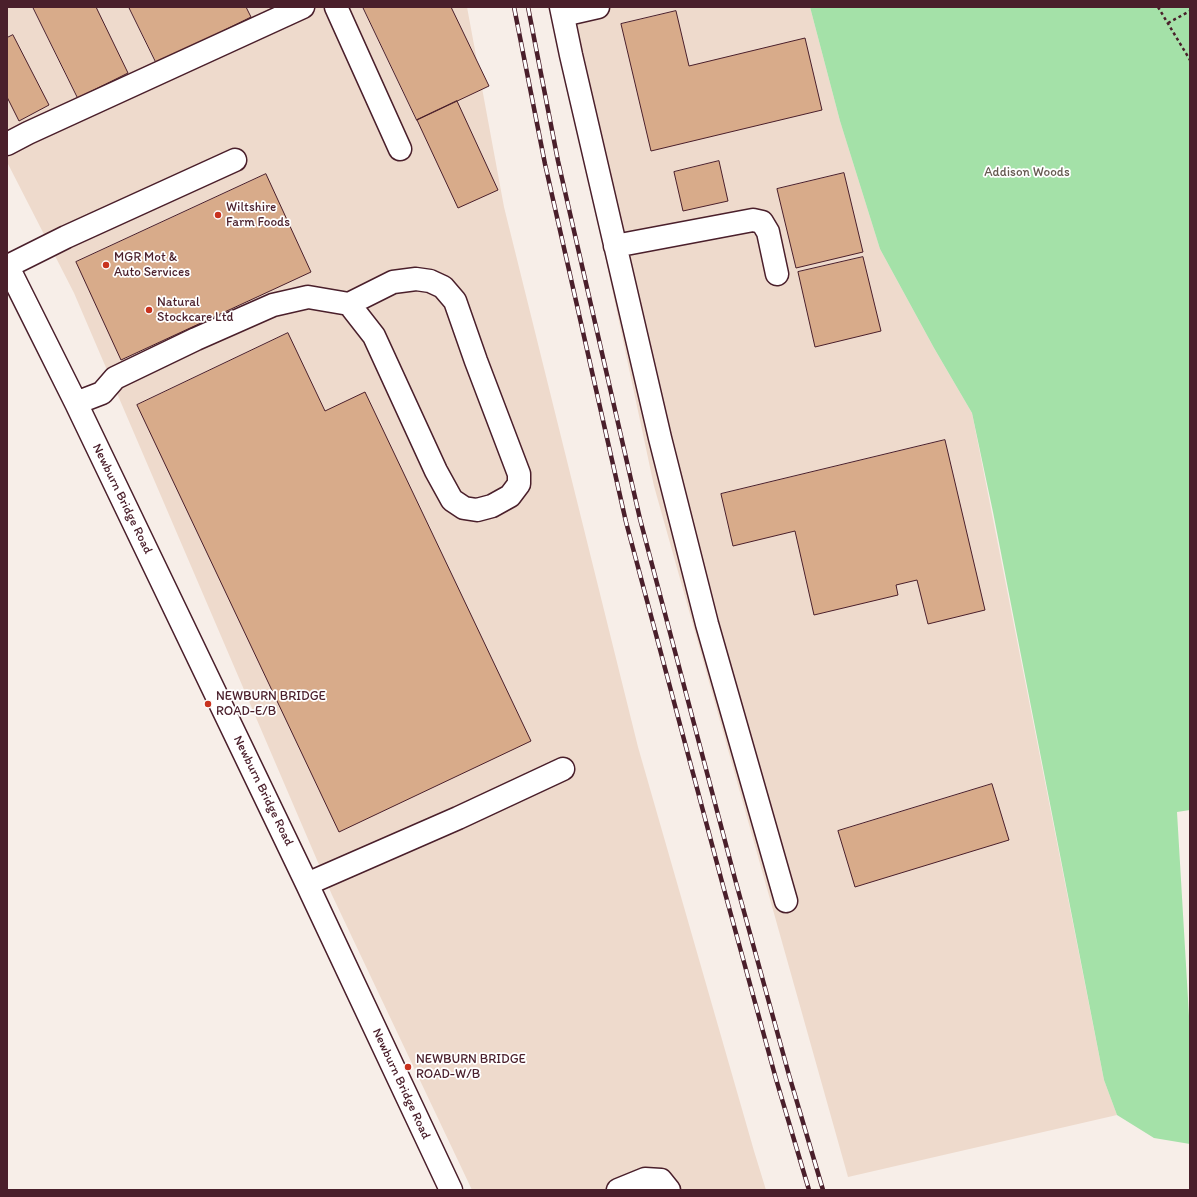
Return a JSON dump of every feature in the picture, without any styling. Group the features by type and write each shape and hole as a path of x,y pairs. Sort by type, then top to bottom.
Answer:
{"street":[{"path":"7,144 303,7"},
{"path":"336,7 400,149"},
{"path":"598,7 562,11 571,56 660,438 706,624 786,901"},
{"path":"7,266 66,237 234,160"},
{"path":"615,246 753,220 762,222 768,232 777,274"},
{"name":"Newburn Bridge Road","path":"7,266 76,403 307,884 451,1190"},
{"path":"76,403 102,393 116,378 196,339 273,306 308,297 349,304 393,282 416,279 430,281 443,287 455,301 519,474 519,484 510,496 492,506 477,510 464,508 452,500 436,471 374,336 349,304"},
{"path":"307,884 458,818 563,769"},
{"path":"618,1190 645,1179 661,1180 669,1190"}],"path":[{"path":"1158,7 1190,60"},
{"path":"1168,24 1190,11"}],"shaded area":[{"path":"7,7 467,7 504,207 638,747 766,1190 472,1190 332,895 74,293 7,162"},
{"path":"552,7 810,7 840,121 880,249 934,348 972,413 1104,1080 1117,1115 848,1177 654,486"}],"green space":[{"name":"Addison Woods","path":"810,7 1190,7 1190,810 1177,812 1190,1033 1190,1144 1154,1138 1117,1115 1104,1080 993,512 972,413 934,348 880,249 840,121"}],"building":[{"path":"33,7 96,7 128,73 78,98"},
{"path":"129,7 246,7 251,17 157,64"},
{"path":"363,7 451,7 489,86 417,120"},
{"path":"676,11 689,66 805,38 822,110 651,151 621,24"},
{"path":"13,35 49,105 19,121 7,97 7,38"},
{"path":"457,101 498,190 458,208 417,120"},
{"path":"719,161 728,201 683,211 674,172"},
{"path":"844,173 863,252 796,268 777,189"},
{"path":"266,174 311,272 121,360 76,262"},
{"path":"863,257 881,331 815,347 798,272"},
{"path":"288,333 325,411 365,392 531,741 339,832 137,405"},
{"path":"945,440 985,610 928,624 917,580 896,585 898,595 814,615 795,531 733,546 721,494"},
{"path":"992,784 1009,840 855,887 838,831"}],"railway":[{"path":"514,7 545,164 626,522 722,882 776,1079 809,1190"},
{"path":"528,7 558,161 640,519 735,879 789,1075 823,1190"}],"place":[{"name":"Wiltshire Farm Foods","path":"218,215"},
{"name":"MGR Mot & Auto Services","path":"106,265"},
{"name":"Natural Stockcare Ltd","path":"149,310"},
{"name":"NEWBURN BRIDGE ROAD-E/B","path":"208,704"},
{"name":"NEWBURN BRIDGE ROAD-W/B","path":"408,1067"}]}
